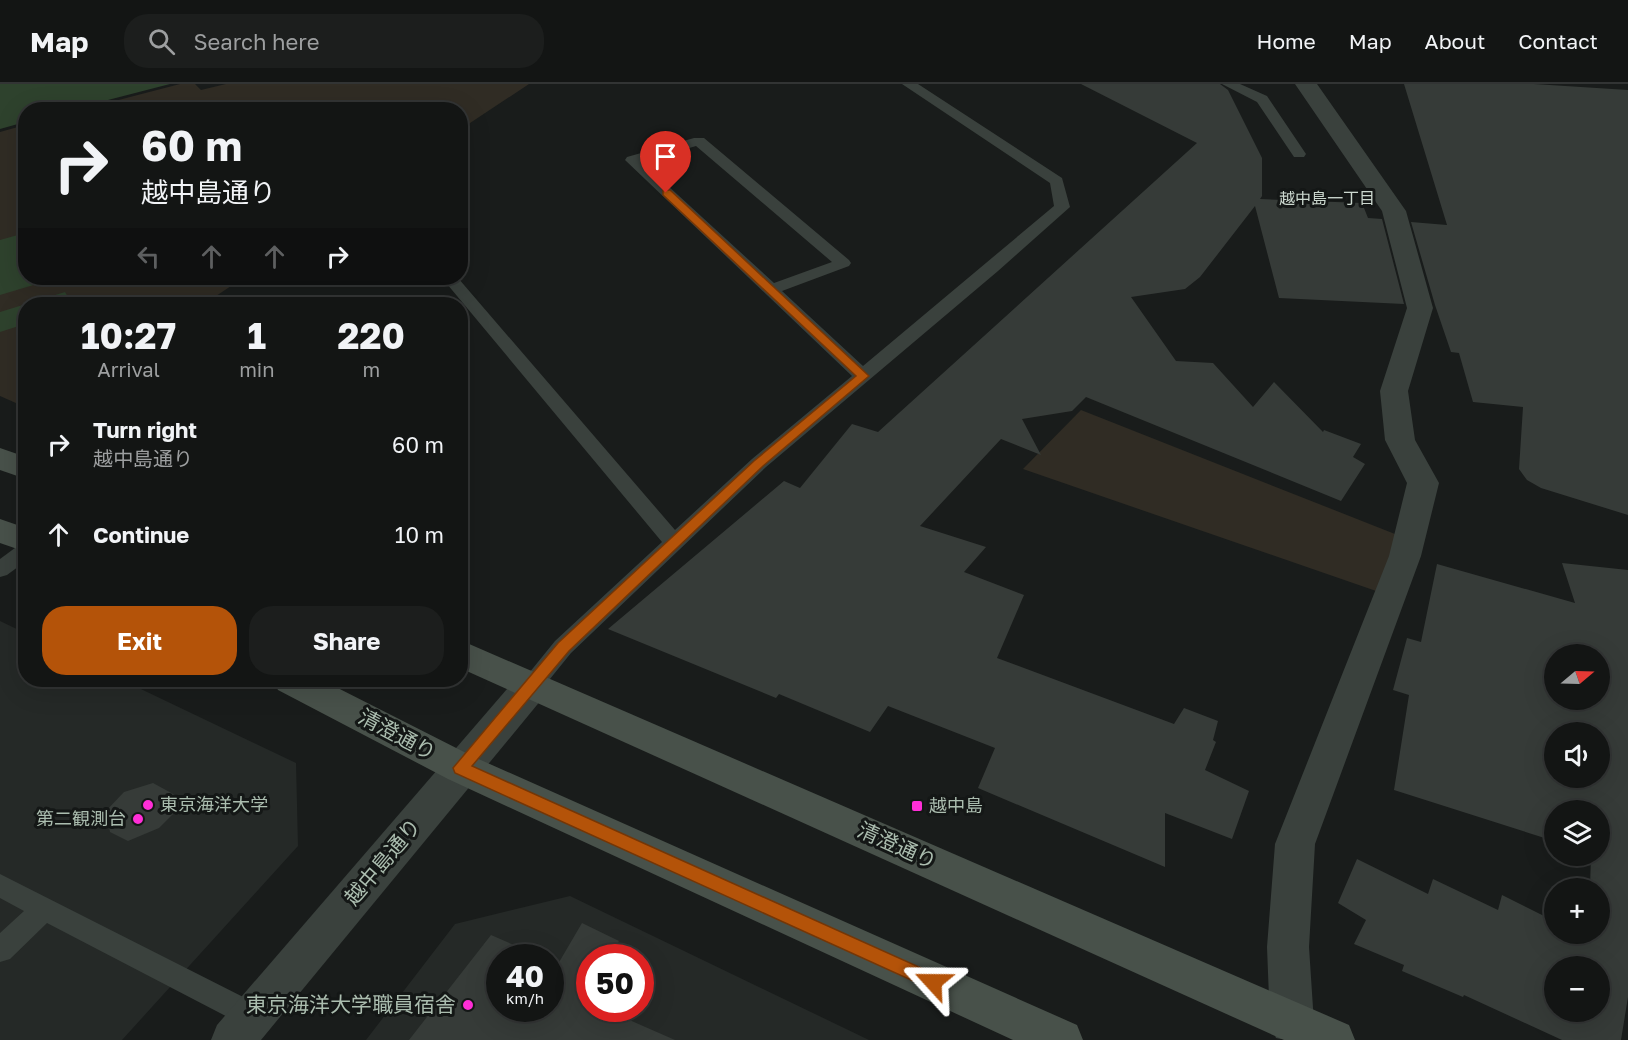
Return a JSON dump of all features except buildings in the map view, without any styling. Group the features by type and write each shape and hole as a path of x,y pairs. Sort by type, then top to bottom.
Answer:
{"main road":[{"path":"0,458 18,466"},
{"path":"0,530 18,538"},
{"name":"清澄通り","path":"468,656 1294,1031 1333,1040"},
{"name":"清澄通り","path":"305,687 461,768 1061,1040"}],"street":[{"path":"1294,1031 1288,947 1295,844 1406,556 1423,483 1400,440 1394,392 1420,308 1394,211 1304,86"},
{"name":"越中島通り","path":"243,1028 533,684"}],"lane":[{"path":"533,684 563,647 759,464 1062,207 1057,181 909,84"},
{"path":"1229,84 1262,99 1299,154"},
{"path":"771,290 843,263 699,141 632,160 736,258 863,376"},
{"path":"456,285 466,297"},
{"path":"468,299 674,543"},
{"path":"0,570 18,556"},
{"path":"0,885 243,1028"},
{"path":"0,950 44,909"}],"shaded area":[{"path":"0,84 170,84 100,102 18,102 18,124 0,129"},
{"path":"180,84 195,84 201,90 226,84 529,84 468,124 468,102 111,102"},
{"path":"18,127 18,285 232,285 214,297 18,297 18,404 0,396 0,132"},
{"path":"18,235 18,285 34,285 0,295 0,240"},
{"path":"65,292 68,297 49,297"},
{"path":"18,306 18,326 0,332 0,312"},
{"path":"1081,410 1400,536 1379,592 1023,469"},
{"name":"東京海洋大学","path":"0,621 18,630 18,687 137,687 296,763 298,846 122,1040 0,1040"},
{"path":"570,896 869,1040 366,1040 455,924"}],"place":[{"name":"東京海洋大学","path":"148,805"},
{"name":"越中島","path":"917,806"},
{"name":"第二観測台","path":"138,819"},
{"name":"東京海洋大学職員宿舎","path":"468,1005"}],"district":[{"name":"越中島一丁目","path":"1327,198"}],"route":[{"path":"666,193 863,376 759,464 563,647 461,768 933,982"}]}
